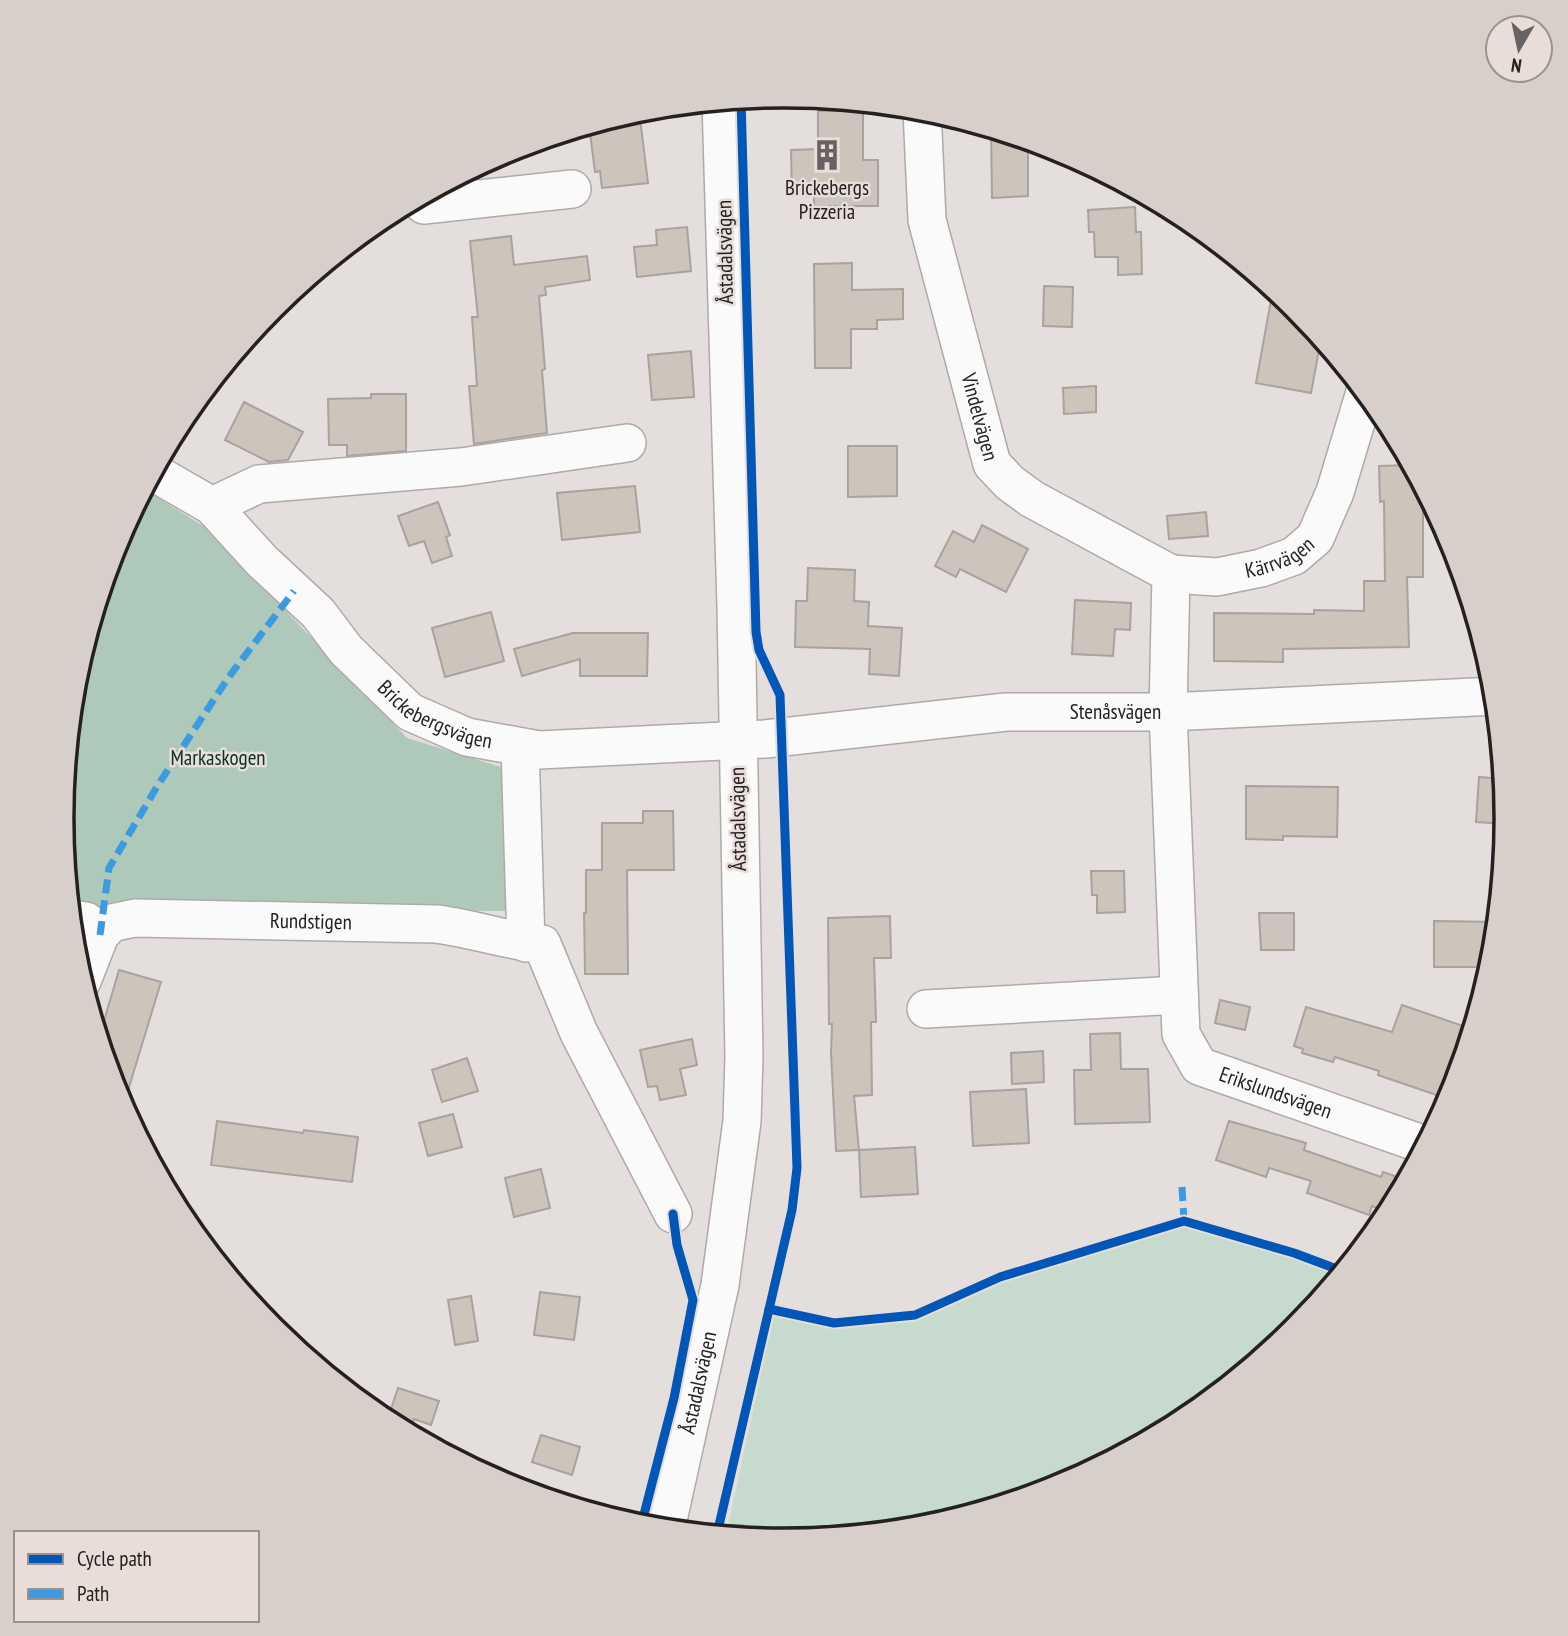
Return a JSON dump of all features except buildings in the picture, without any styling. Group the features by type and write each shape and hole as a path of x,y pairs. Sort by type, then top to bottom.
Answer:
{"street":[{"name":"Åstadalsvägen","path":"668,1519 720,1285 742,1121 744,1057 736,741 736,606 721,111"},
{"name":"Vindelvägen","path":"923,121 927,220 992,464 1010,484 1032,499 1171,574"},
{"path":"426,205 572,189"},
{"name":"Kärrvägen","path":"1171,574 1217,578 1261,568 1294,556 1315,538 1335,492 1361,404"},
{"path":"212,506 259,484 461,467 627,443"},
{"name":"Brickebergsvägen","path":"162,477 212,506 262,561 318,613 346,650 411,712 467,737 539,750 736,741"},
{"path":"1168,712 1171,574"},
{"name":"Stenåsvägen","path":"736,741 1006,712 1168,712 1484,697"},
{"name":"Erikslundsvägen","path":"1168,712 1181,1034 1199,1066 1416,1142"},
{"path":"520,747 526,943"},
{"name":"Rundstigen","path":"86,927 135,918 436,924 464,927 526,943 542,944 579,1033 673,1214"},
{"path":"926,1009 1180,995"}],"green space":[{"name":"Markaskogen","path":"152,494 208,529 407,738 504,768 515,911 80,908 75,864 75,772 87,679 111,590"},
{"path":"1184,1221 1294,1253 1334,1268 1286,1320 1217,1382 1139,1433 1056,1474 1012,1491 923,1515 830,1527 728,1526 775,1310 834,1323 915,1315 1000,1277"}],"marked path":[{"path":"100,935 109,868 158,785 228,678 294,591"},
{"path":"1182,1187 1184,1221"}],"cycle path":[{"path":"719,1525 792,1210 797,1168 780,695 759,650 756,632 741,109"},
{"path":"644,1515 674,1398 693,1300 677,1245 673,1214"},
{"path":"769,1309 834,1323 915,1315 1000,1277 1184,1221 1294,1253 1334,1268"}],"place":[{"name":"Brickebergs Pizzeria","path":"827,155"}]}
